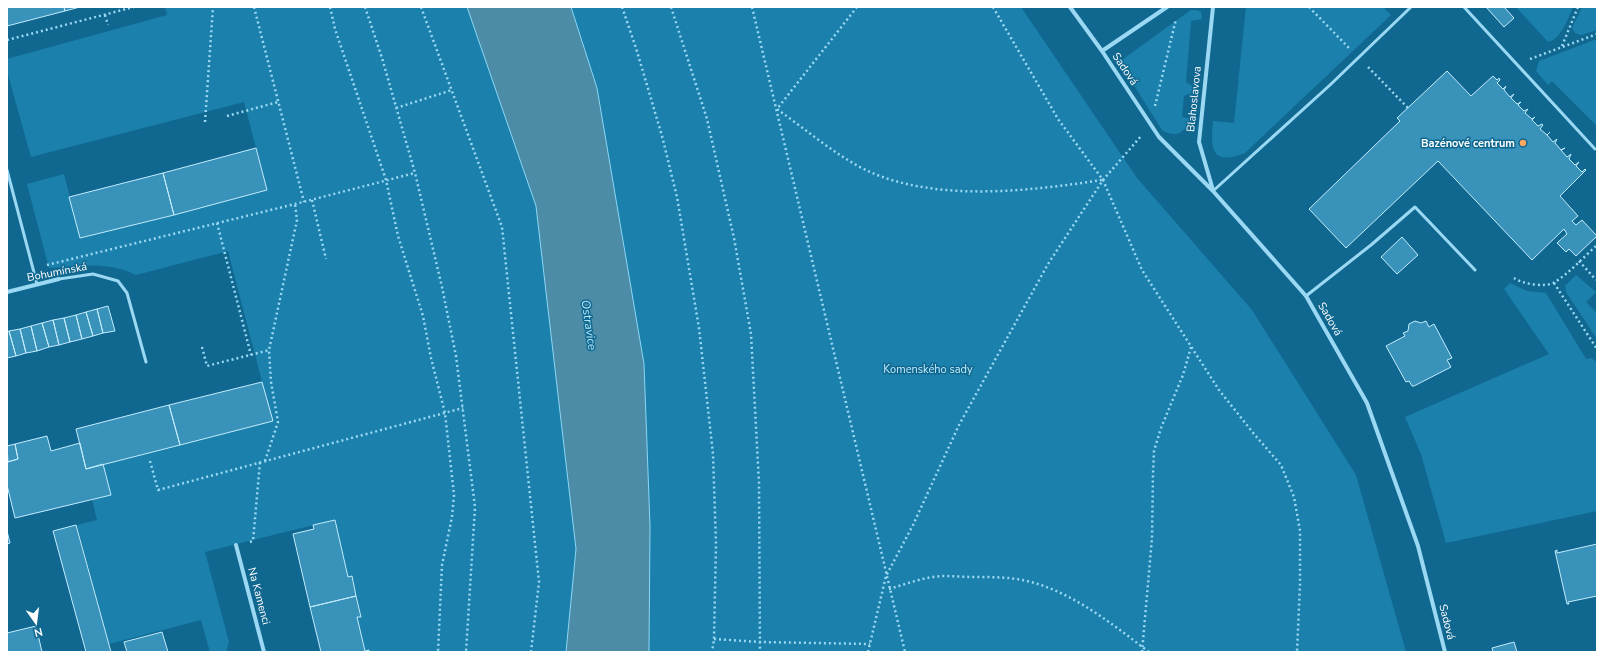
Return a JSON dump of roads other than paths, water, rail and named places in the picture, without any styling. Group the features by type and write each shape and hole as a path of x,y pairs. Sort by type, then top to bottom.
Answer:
{"street":[{"name":"Sadová","path":"1070,7 1102,51 1159,137 1213,191 1306,296 1367,403 1418,546 1445,652"},
{"name":"Sadová","path":"1102,51 1167,7"},
{"name":"Blahoslavova","path":"1213,7 1199,142 1213,191"},
{"name":"Bohumínská","path":"7,292 59,279"},
{"name":"Na Kamenci","path":"236,545 264,652"}],"lane":[{"path":"1213,191 1330,85 1411,7"},
{"path":"1464,7 1595,149"},
{"path":"7,170 37,284"},
{"path":"1306,296 1371,246 1416,207 1475,270"},
{"name":"Bohumínská","path":"59,279 93,274 118,281 127,293 146,362"}],"water":[{"name":"Ostravice","path":"467,7 571,7 597,88 644,364 650,526 649,652 566,652 576,549 536,206"}],"place":[{"name":"Bazénové centrum","path":"1523,143"}],"park label":[{"name":"Komenského sady","path":"928,369"}]}
